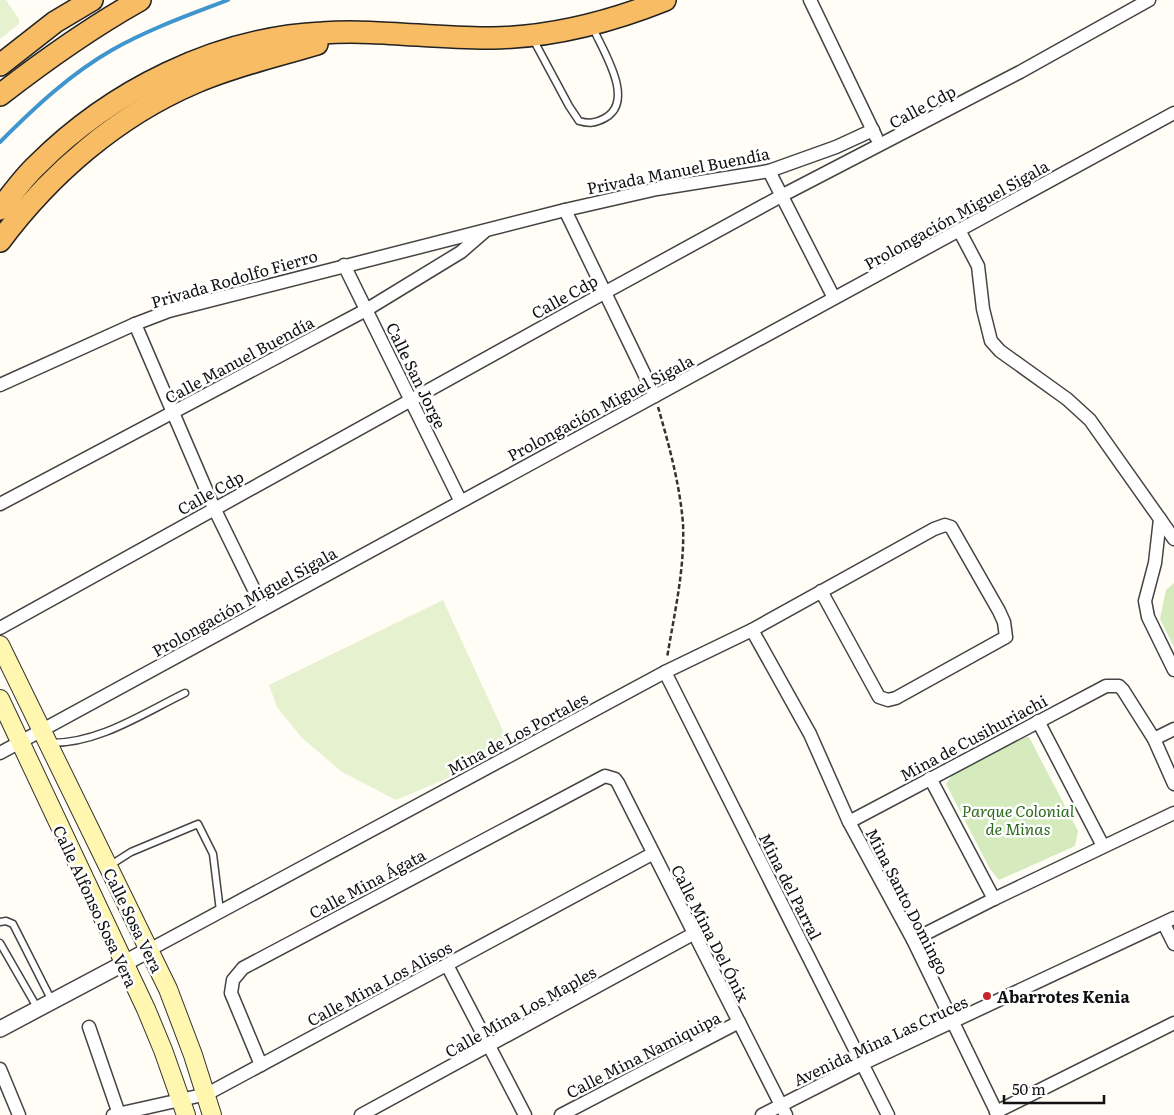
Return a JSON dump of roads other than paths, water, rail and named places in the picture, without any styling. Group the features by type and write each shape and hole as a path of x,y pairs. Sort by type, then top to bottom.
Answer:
{"highway":[{"path":"0,65 55,22 92,0"},
{"path":"0,95 48,57 88,30 140,0"},
{"path":"0,208 36,166 83,124 129,94 183,66 256,42 321,32 492,38 531,36 592,26 665,0"},
{"path":"0,241 56,177 117,125 194,83 354,32"}],"main road":[{"path":"0,646 45,737"},
{"name":"Calle Alfonso Sosa Vera","path":"0,699 163,1050 183,1108"},
{"name":"Calle Sosa Vera","path":"45,737 168,989 207,1094 212,1115"}],"street":[{"path":"810,0 881,146"},
{"name":"Calle Cdp","path":"0,628 410,399 783,195 881,146 1020,72 1149,0"},
{"name":"Prolongación Miguel Sigala","path":"0,753 20,742 45,737 263,608 1174,113"},
{"name":"Privada Manuel Buendía","path":"486,230 657,189 769,171 836,148 873,130"},
{"path":"769,171 783,195 834,298"},
{"path":"565,210 655,396"},
{"name":"Privada Rodolfo Fierro","path":"0,385 135,324 170,312 344,265 486,230"},
{"name":"Calle Manuel Buendía","path":"0,504 366,310 460,252 486,230"},
{"path":"959,230 978,266 983,309 991,341 1000,351 1067,399 1090,420 1174,539"},
{"name":"Calle San Jorge","path":"344,265 460,500"},
{"path":"135,324 214,508 263,608"},
{"path":"1160,519 1155,563 1145,597 1148,617 1174,670"},
{"name":"Mina de Los Portales","path":"148,950 665,672 752,630 821,591 934,529 945,526 951,527 999,611 1004,622 1006,636 896,698 884,699 879,697 821,591"},
{"name":"Mina Santo Domingo","path":"752,630 810,734 849,822 913,940 997,1114"},
{"name":"Mina del Parral","path":"665,672 888,1115"},
{"name":"Mina de Cusihuriachi","path":"849,822 1106,686 1114,685 1123,690 1154,739"},
{"path":"1038,721 1103,846"},
{"path":"1174,729 1154,739 1174,784"},
{"name":"Calle Mina Del Ónix","path":"601,776 611,777 618,783 652,854 784,1110"},
{"name":"Calle Mina Ágata","path":"261,1065 231,994 233,980 243,968 601,776"},
{"path":"930,778 994,899"},
{"path":"913,940 1174,813"},
{"name":"Calle Mina Los Alisos","path":"116,1114 183,1108 652,854"},
{"path":"1169,921 1174,944"},
{"name":"Avenida Mina Las Cruces","path":"762,1115 784,1110 862,1064 952,1024 1169,921"},
{"name":"Calle Mina Los Maples","path":"361,1115 694,934"},
{"path":"0,1029 148,950"},
{"path":"446,965 525,1115"},
{"name":"Calle Mina Namiquipa","path":"561,1115 739,1022"},
{"path":"997,1114 1174,1023"},
{"path":"89,1028 116,1114"},
{"path":"0,1069 19,1115"}],"lane":[{"path":"531,36 569,106 579,120 593,123 612,114 617,107 620,95 592,26"},
{"path":"45,737 69,743 94,737 185,693"},
{"path":"108,866 131,852 198,824 213,854 220,911"},
{"path":"0,922 6,921 13,924 52,1001"},
{"path":"0,943 38,1009"}],"waterway":[{"path":"0,142 53,92 97,59 126,42 228,0"}],"place":[{"name":"Abarrotes Kenia","path":"987,996"}],"park label":[{"name":"Parque Colonial de Minas","path":"1018,819"}]}
